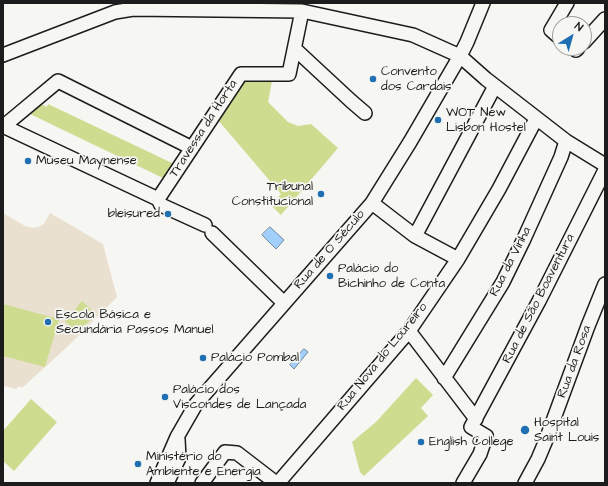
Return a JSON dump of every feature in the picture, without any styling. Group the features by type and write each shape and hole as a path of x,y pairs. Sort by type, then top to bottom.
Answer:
{"street":[{"name":"Rua de O Século","path":"157,483 178,437 196,404 372,203 410,142 460,56 483,3"},
{"path":"559,16 567,3"},
{"path":"3,55 134,6 302,11 412,35 460,56 536,119 566,141 605,164"},
{"name":"Travessa da Horta","path":"158,199 241,74 289,74 302,11"},
{"path":"592,33 605,19"},
{"path":"295,49 366,113"},
{"path":"192,148 58,81 4,126 158,199 161,205 208,229 284,303"},
{"path":"415,236 495,86"},
{"name":"Rua Nova do Loureiro","path":"277,483 409,331 458,260 499,189 536,119"},
{"name":"Rua da Vinha","path":"444,378 502,282 539,206 566,141"},
{"name":"Rua de São Boaventura","path":"474,423 539,301 605,170"},
{"path":"372,203 415,236 458,260"},
{"name":"Rua da Rosa","path":"525,483 546,440 605,284"},
{"path":"409,331 444,378 474,423 486,436 480,454 463,483"},
{"path":"167,483 178,458 178,437"},
{"path":"202,483 225,452 237,453 277,483"}],"shaded area":[{"name":"Escola Básica e Secundária Passos Manuel","path":"3,213 25,226 32,228 44,224 50,213 103,244 117,297 67,347 22,388 19,386 16,389 5,386 3,388"}],"green space":[{"path":"244,79 272,81 268,102 288,122 298,126 311,124 338,148 281,215 271,205 281,194 218,120"},
{"path":"43,99 41,104 47,107 48,104 174,164 165,179 28,113"},
{"path":"82,301 96,314 77,333 65,321"},
{"path":"3,304 59,319 45,367 3,356"},
{"path":"416,378 433,395 421,408 428,416 364,476 360,472 352,442 376,422"},
{"path":"31,399 57,422 14,471 3,461 3,431"}],"water":[{"path":"270,227 284,240 276,249 262,235"},
{"path":"304,349 308,352 294,369 290,365"}],"place":[{"name":"Convento dos Cardais","path":"373,79"},
{"name":"WOT New Lisbon Hostel","path":"438,120"},
{"name":"Museu Maynense","path":"28,161"},
{"name":"Tribunal Constitucional","path":"321,194"},
{"name":"bleisured","path":"168,214"},
{"name":"Palácio do Bichinho de Conta","path":"330,276"},
{"name":"Escola Básica e Secundária Passos Manuel","path":"48,322"},
{"name":"Palácio Pombal","path":"203,358"},
{"name":"Palácio dos Viscondes de Lançada","path":"165,397"},
{"name":"Hospital Saint Louis","path":"525,430"},
{"name":"English College","path":"421,442"},
{"name":"Ministério do Ambiente e Energia","path":"138,464"}]}
